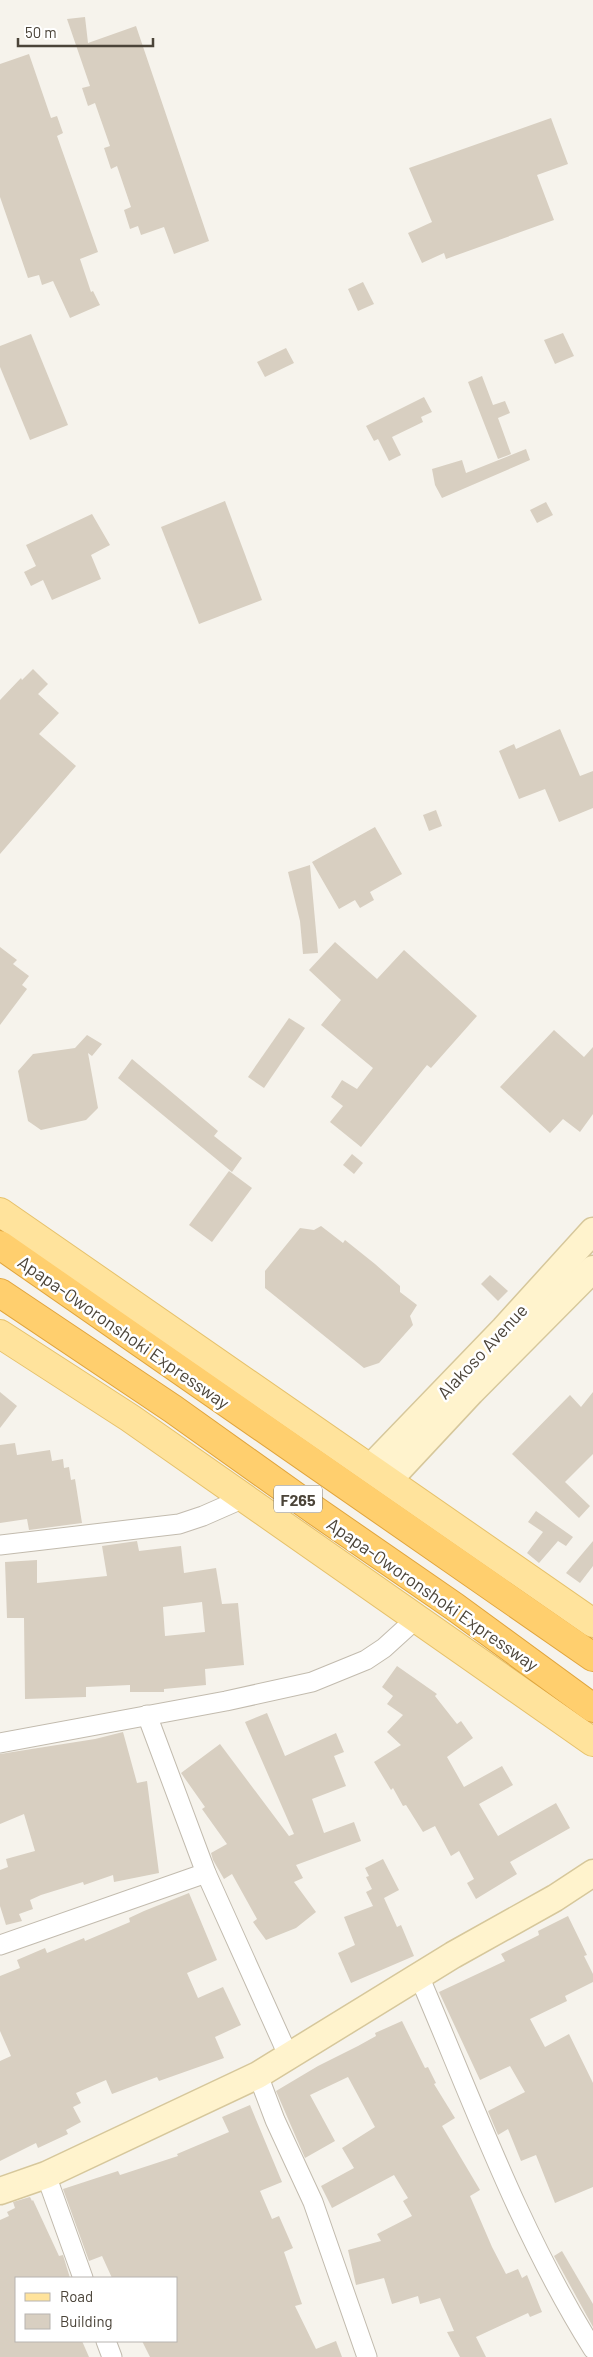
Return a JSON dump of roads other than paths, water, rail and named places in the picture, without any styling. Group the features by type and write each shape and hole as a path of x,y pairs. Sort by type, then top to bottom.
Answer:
{"highway":[{"name":"Apapa-Oworonshoki Expressway","path":"0,1246 593,1657"},
{"name":"Apapa-Oworonshoki Expressway","path":"0,1293 173,1409 316,1512 455,1607 593,1708"}],"main road":[{"name":"Apapa-Oworonshoki Expressway","path":"0,1212 593,1623"},
{"name":"Alakoso Avenue","path":"379,1474 504,1329 593,1231"},
{"name":"Alakoso Avenue","path":"379,1474 471,1392 593,1269"},
{"name":"Apapa-Oworonshoki Expressway","path":"0,1334 130,1418 593,1742"},
{"path":"0,2191 46,2174 258,2074 593,1873"}],"street":[{"path":"0,1545 179,1524 244,1498"},
{"path":"0,1743 226,1701 312,1682 334,1675 366,1660 384,1648 417,1618"},
{"path":"147,1715 206,1873 288,2055"},
{"path":"0,1945 206,1873"},
{"path":"420,1976 533,2241 571,2314 593,2349"},
{"path":"258,2074 275,2120 313,2202 367,2357"},
{"path":"46,2174 83,2277"},
{"path":"106,2342 112,2357"}]}
